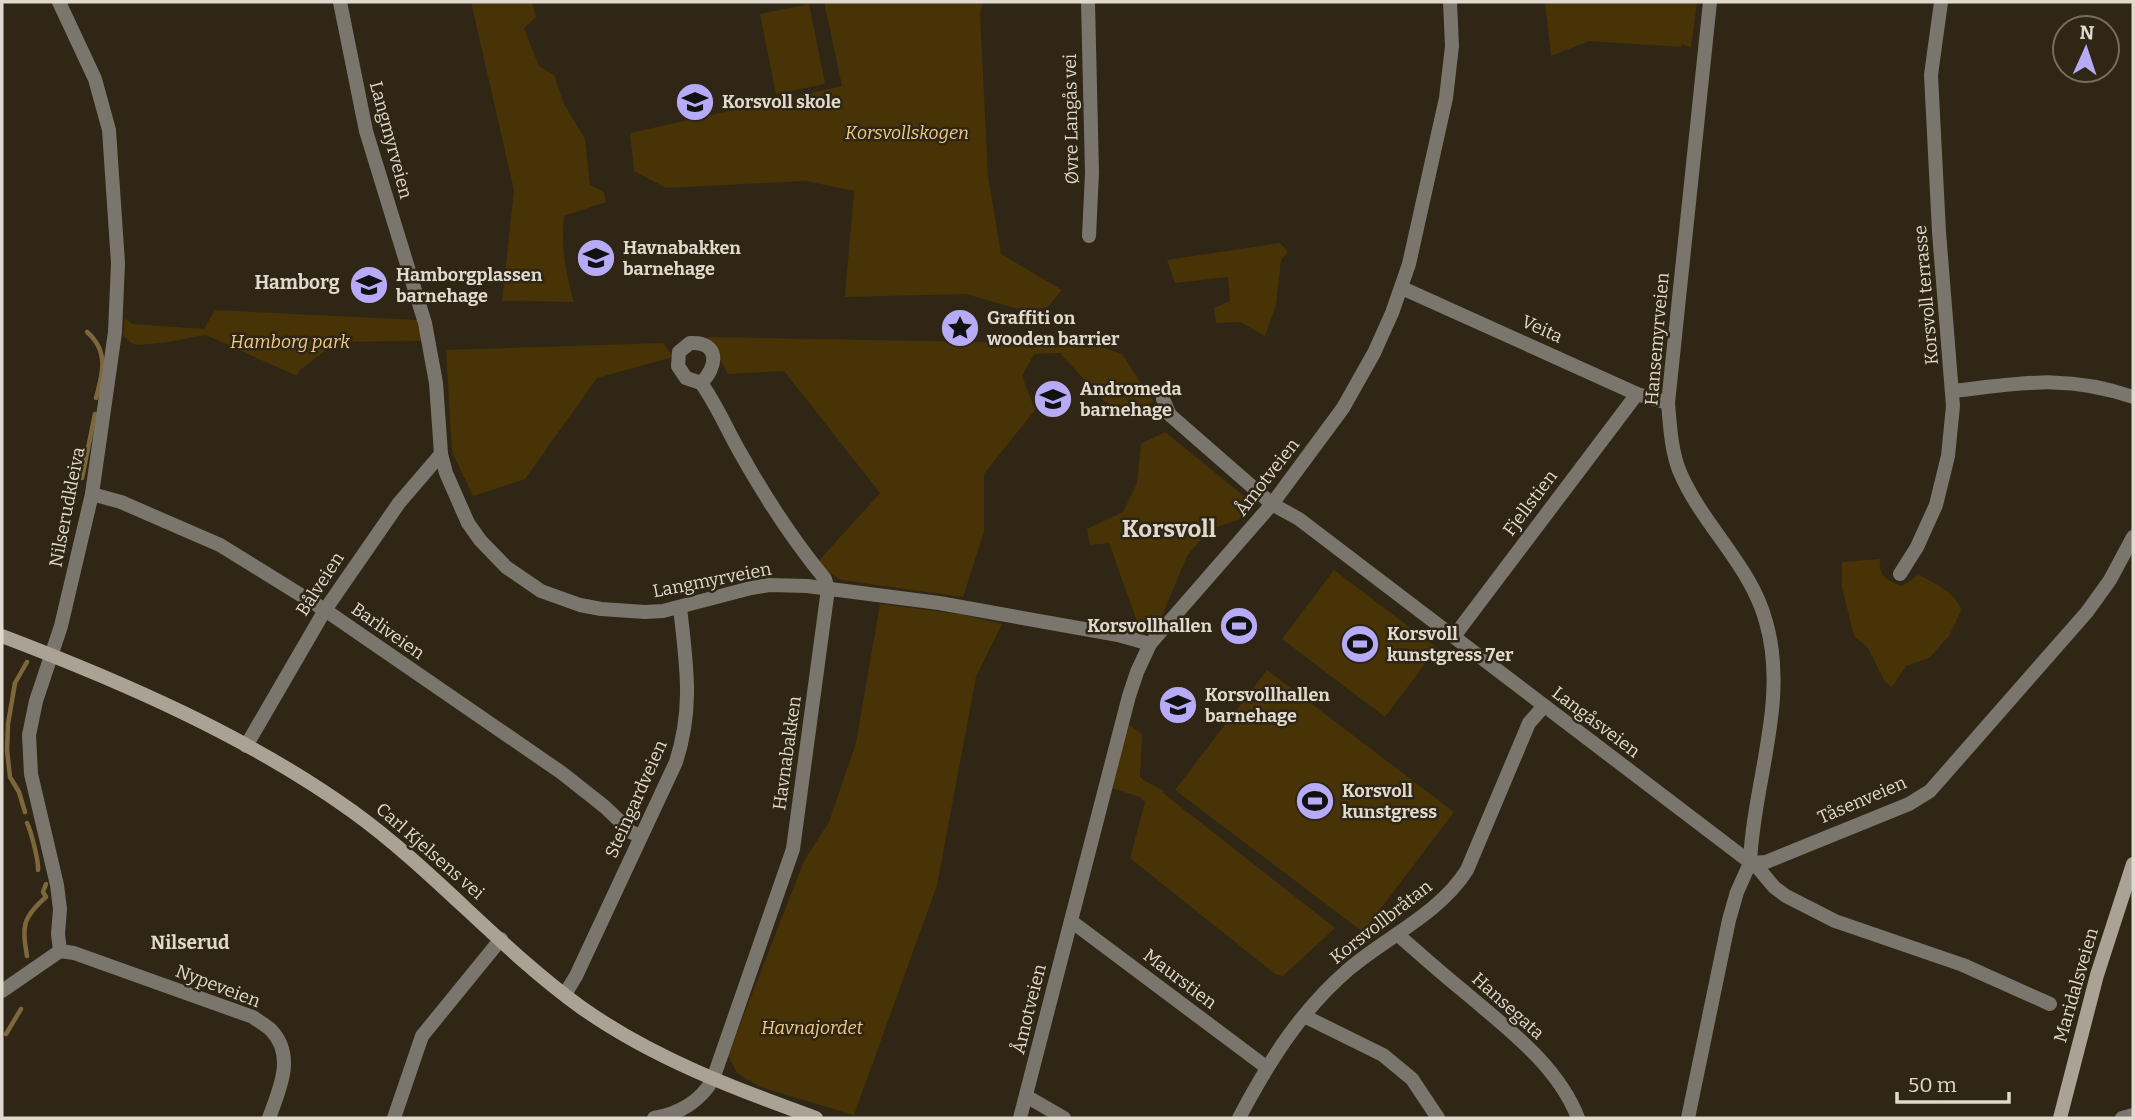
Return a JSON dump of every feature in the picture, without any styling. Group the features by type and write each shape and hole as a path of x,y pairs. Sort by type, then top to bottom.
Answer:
{"main road":[{"name":"Carl Kjelsens vei","path":"2,636 136,692 246,746 317,788 384,835 501,939 591,1014 642,1045 713,1079 816,1118"},
{"name":"Maridalsveien","path":"2060,1118 2098,975 2133,864"}],"street":[{"name":"Nilserudkleiva","path":"60,2 95,79 109,130 118,263 115,332 92,494 61,626 32,717 28,752 33,787 57,885 60,951"},
{"name":"Langmyrveien","path":"340,2 366,131 425,323 436,383 441,454 451,489 468,523 492,554 523,580 558,597 601,609 645,612 680,607 730,592 771,585 828,589 939,603 1118,635 1150,644"},
{"name":"Øvre Langås vei","path":"1088,2 1092,162 1089,236"},
{"name":"Åmotveien","path":"1020,1118 1137,672 1150,644 1272,504 1343,408 1361,380 1402,288 1448,88 1452,46 1450,2"},
{"name":"Hansemyrveien","path":"1710,2 1668,402 1678,467 1691,493 1758,599 1774,654 1771,717 1749,863"},
{"name":"Korsvoll terrasse","path":"1900,574 1917,547 1936,505 1948,456 1954,391 1939,232 1931,75 1941,2"},
{"name":"Veita","path":"1402,288 1637,394 1668,402"},
{"path":"1954,391 2061,381 2103,388 2133,397"},
{"path":"701,383 774,510 825,579 828,589"},
{"name":"Fjellstien","path":"1455,635 1637,394"},
{"name":"Langåsveien","path":"1163,399 1170,415 1272,504 1299,519 1455,635 1759,869 1774,887 1786,896 1835,921 1963,965 2050,1003"},
{"name":"Bålveien","path":"246,746 325,611 399,503 441,454"},
{"name":"Barliveien","path":"92,494 121,502 220,545 325,611 562,774 606,807 631,832 640,836"},
{"name":"Tåsenveien","path":"1749,863 1766,862 1909,804 1930,791 2087,611 2110,580 2133,537"},
{"name":"Havnabakken","path":"654,1118 668,1116 695,1101 713,1079 793,849 828,589"},
{"name":"Steingardveien","path":"565,994 576,976 676,762 687,720 687,671 680,607"},
{"name":"Korsvollbråtan","path":"1239,1118 1266,1067 1304,1016 1350,968 1436,905 1458,883 1471,860 1529,723 1544,706"},
{"path":"1688,1118 1732,908 1749,863"},
{"name":"Maurstien","path":"1071,921 1266,1067"},
{"name":"Hansegata","path":"1397,934 1505,1026 1543,1064 1553,1075 1578,1118"},
{"path":"394,1118 422,1037 501,939"},
{"path":"2,991 60,951"},
{"name":"Nypeveien","path":"60,951 74,953 242,1013 271,1030 284,1052 284,1074 269,1118"},
{"path":"1304,1016 1383,1055 1412,1079 1437,1118"},
{"path":"1026,1096 1064,1118"},
{"path":"2122,1118 2133,1115"}],"green space":[{"path":"471,2 532,2 536,17 524,28 539,66 554,75 564,104 585,139 590,185 604,192 606,202 564,216 564,259 574,302 502,301 514,190"},
{"name":"Korsvollskogen","path":"824,2 983,2 980,12 988,176 1001,254 1062,290 1047,308 1018,309 966,294 845,297 854,191 806,181 666,188 634,171 630,133 842,86"},
{"path":"1545,2 1697,2 1691,48 1682,44 1681,47 1589,41 1551,56"},
{"path":"809,4 825,84 776,94 760,14"},
{"path":"1280,243 1288,252 1281,260 1276,305 1265,336 1240,322 1216,323 1214,308 1230,301 1228,277 1175,283 1167,260"},
{"name":"Hamborg park","path":"215,310 417,320 422,341 337,342 300,370 297,376 206,335 138,345 131,343 123,335 125,318 132,324 204,329"},
{"path":"707,337 1092,344 1122,354 1153,401 1133,420 1103,400 1060,353 1034,354 1022,376 1035,410 984,474 984,532 963,597 841,580 816,564 880,493 784,371 728,374"},
{"path":"663,343 673,357 597,378 525,479 473,496 452,452 446,350"},
{"path":"1165,432 1245,497 1253,510 1240,519 1209,530 1187,556 1162,616 1139,627 1109,543 1090,545 1087,529 1123,512 1137,483 1141,444"},
{"path":"1880,559 1882,574 1888,580 1902,586 1918,575 1950,594 1961,611 1949,636 1929,658 1906,666 1892,687 1885,682 1868,648 1854,636 1842,587 1842,562"},
{"name":"Korsvoll kunstgress 7er","path":"1334,570 1437,648 1385,717 1282,639"},
{"name":"Havnajordet","path":"880,604 959,614 1002,624 976,677 937,885 854,1115 760,1087 737,1073 728,1056 804,861 829,822 856,743"},
{"name":"Korsvoll kunstgress","path":"1267,670 1454,812 1363,932 1175,790"},
{"path":"1129,725 1142,734 1140,776 1143,780 1164,791 1163,793 1335,928 1283,976 1275,974 1130,858 1145,802 1140,797 1112,788"}],"waterway":[{"path":"87,332 99,347 101,355 101,380 96,398"},
{"path":"82,478 95,414"},
{"path":"25,812 19,792 10,777 7,750 15,683 27,662"},
{"path":"27,823 38,870"},
{"path":"27,956 24,930 28,917 46,897 43,892 46,884"},
{"path":"6,1034 21,1009"}],"place":[{"name":"Korsvoll skole","path":"695,102"},
{"name":"Havnabakken barnehage","path":"596,258"},
{"name":"Hamborgplassen barnehage","path":"369,285"},
{"name":"Graffiti on wooden barrier","path":"960,328"},
{"name":"Andromeda barnehage","path":"1053,399"},
{"name":"Korsvollhallen","path":"1239,626"},
{"name":"Korsvoll kunstgress 7er","path":"1360,644"},
{"name":"Korsvollhallen barnehage","path":"1178,705"},
{"name":"Korsvoll kunstgress","path":"1315,801"}],"district":[{"name":"Hamborg","path":"297,282"},
{"name":"Korsvoll","path":"1169,529"},
{"name":"Nilserud","path":"190,942"}]}
